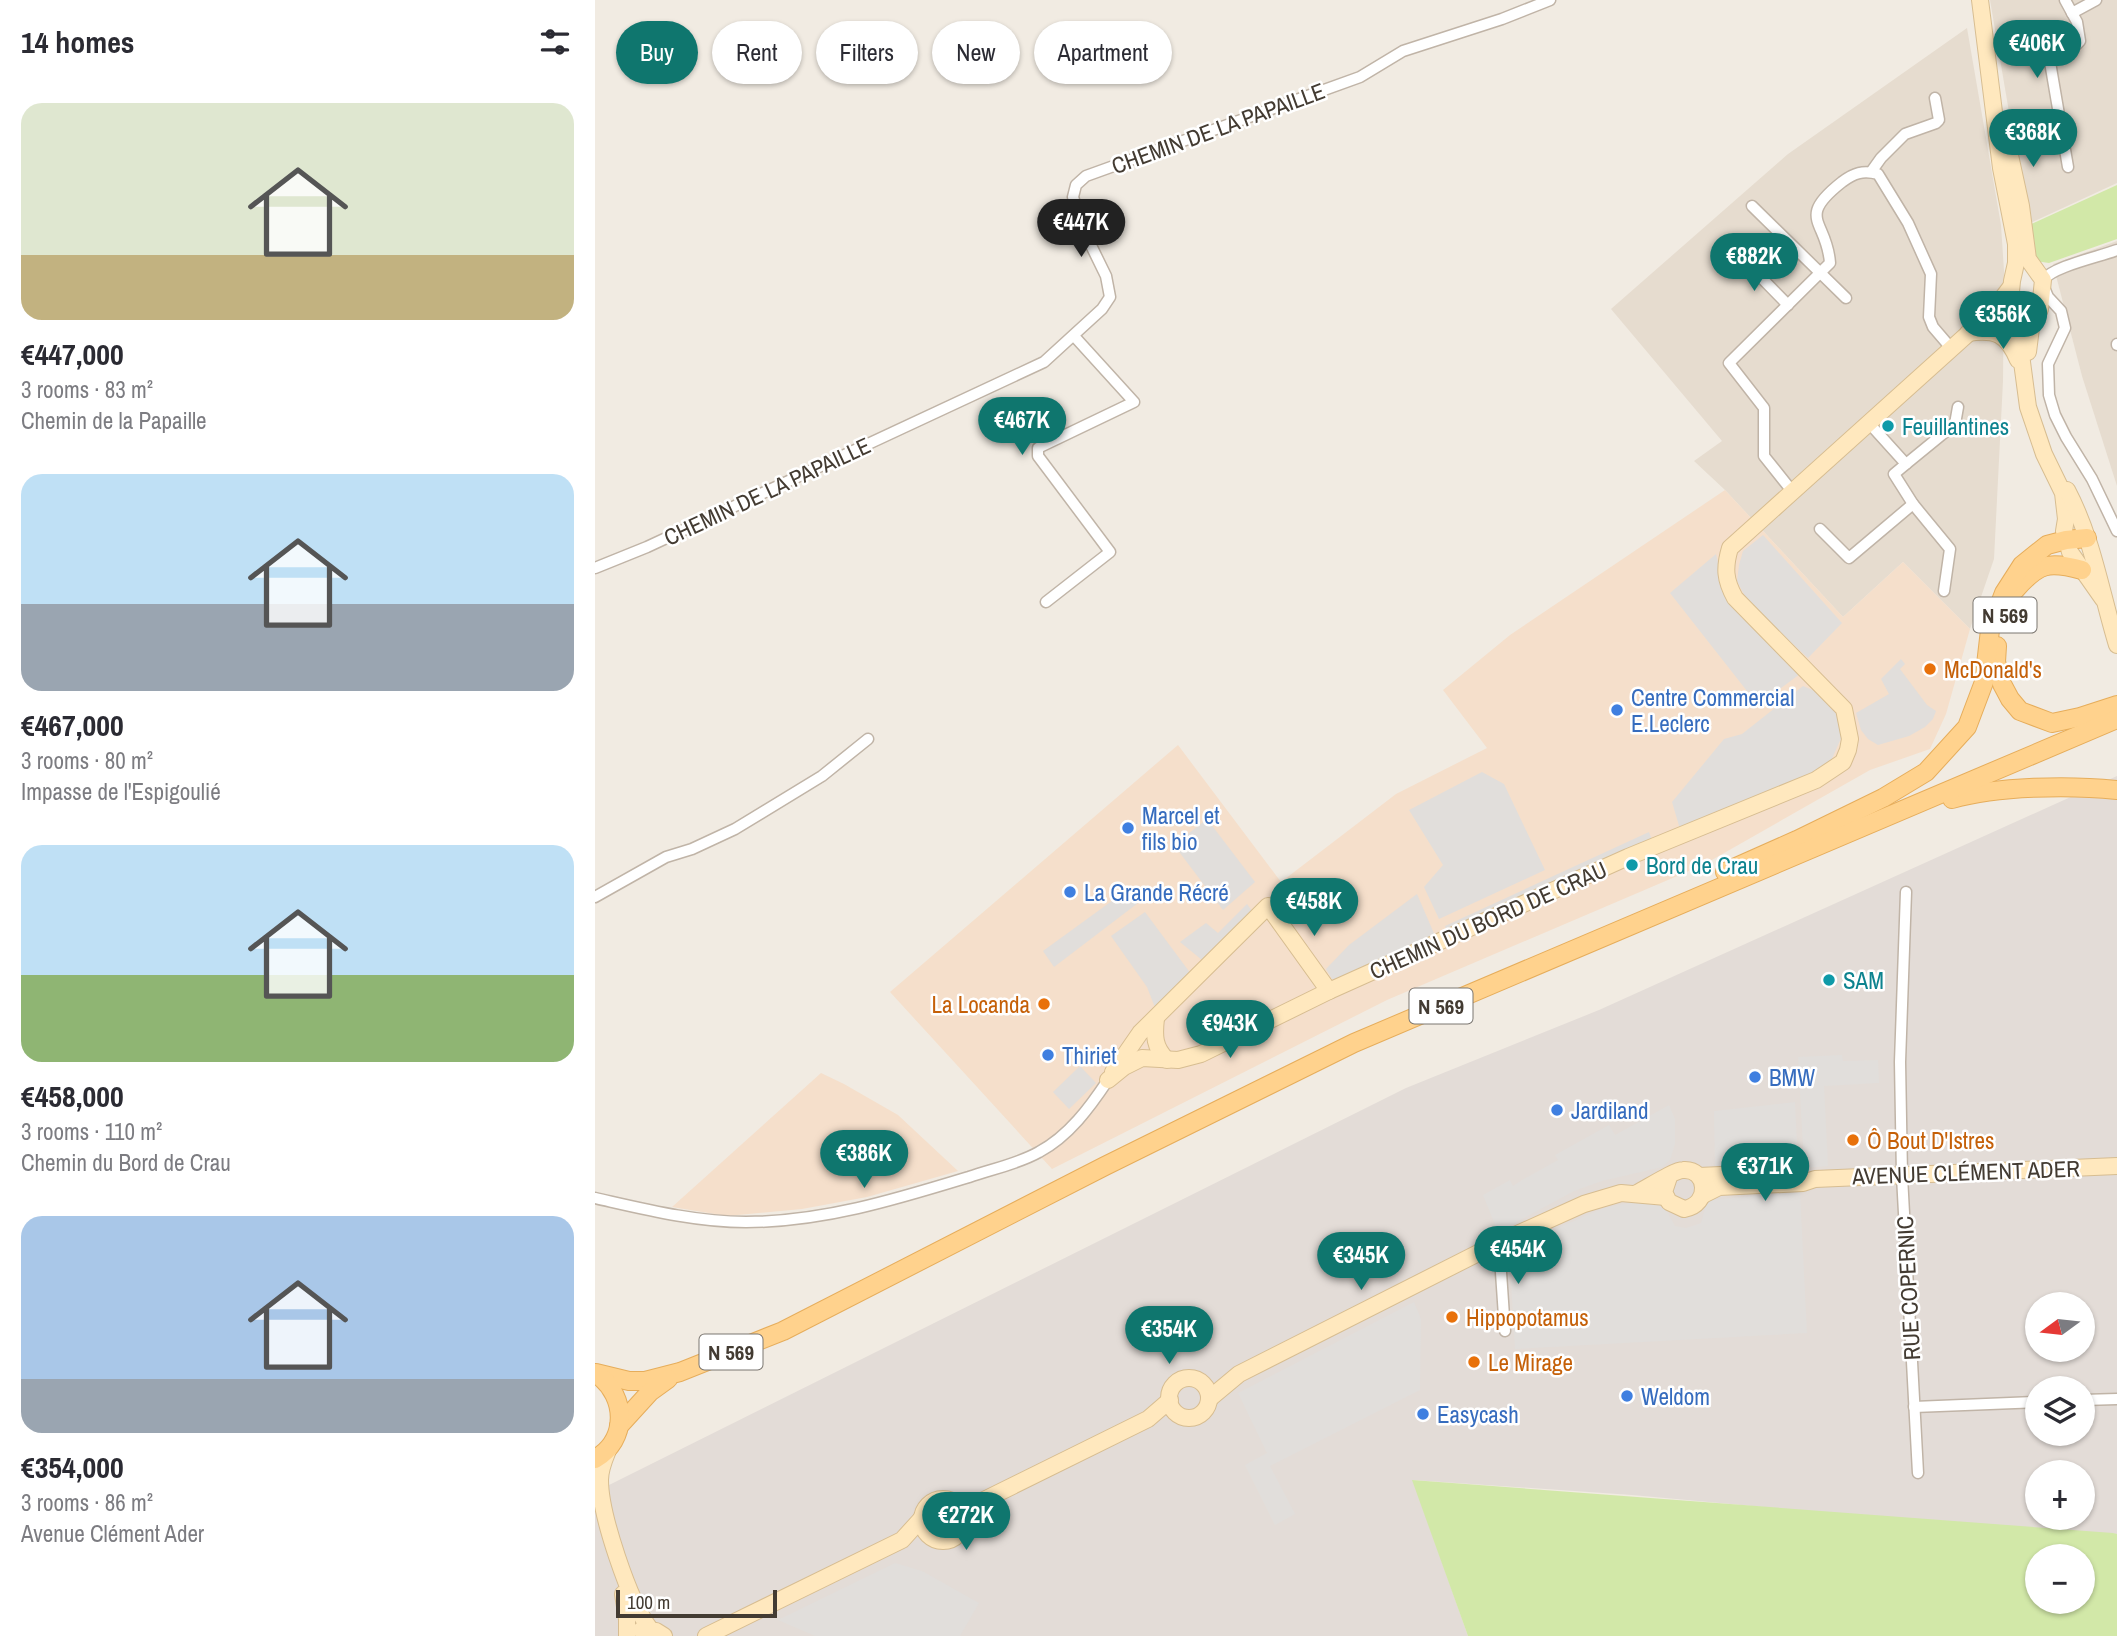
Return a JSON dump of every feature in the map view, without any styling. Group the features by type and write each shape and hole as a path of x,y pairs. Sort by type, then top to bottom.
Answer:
{"main road":[{"name":"N 569","path":"2087,538 2044,565 2016,589 1997,639 1996,662 2002,684 2020,711 2052,723 2117,705"},
{"name":"N 569","path":"1560,955 1619,919 1797,840 1883,798 1926,772 1966,727 1984,682 1990,629 2004,593 2022,565 2047,545 2064,552"},
{"path":"2064,552 2082,570"},
{"name":"N 569","path":"596,1373 633,1382 680,1372 783,1331 1081,1178 1354,1043 2117,719"},
{"name":"N 569","path":"1862,827 1976,792 2088,786 2117,790"},
{"name":"N 569","path":"619,1426 650,1392 680,1372"},
{"path":"596,1373 614,1391 619,1402 619,1426 602,1453"}],"street":[{"name":"CHEMIN DE LA PAPAILLE","path":"595,568 646,547 1044,362 1102,309 1110,297 1107,276 1084,231 1073,197 1076,185 1086,176 1360,77 1402,51 1502,19 1550,0"},
{"path":"1980,0 2001,168 2016,244 2012,280 2014,318 2028,407 2036,435 2063,493 2066,519 2064,552"},
{"path":"2065,0 2077,22 2080,41 2072,51 2050,62 2069,167"},
{"path":"2072,13 2096,0"},
{"path":"1992,87 2012,159 2028,259 2048,297 2061,311 2065,328 2047,363 2049,395 2060,426 2092,479 2117,531"},
{"path":"1871,172 1905,134 1937,124 1939,120 1935,98"},
{"path":"1791,491 1764,456 1764,408 1729,363 1831,263 1830,253 1817,224 1816,212 1820,202 1853,174 1866,171 1878,174 1908,223 1931,274 1929,317 1933,327 1951,348"},
{"path":"1752,206 1846,298"},
{"path":"2012,280 2021,267 2044,277 2059,269 2116,254"},
{"path":"1742,258 1788,305"},
{"path":"2038,275 2043,298 2028,343 2033,397 2050,454 2087,538 2117,645"},
{"name":"CHEMIN DU BORD DE CRAU","path":"1108,1080 1124,1067 1142,1058 1178,1060 1201,1054 1329,991 1628,857 1815,780 1843,762 1850,738 1844,709 1833,695 1744,609 1729,586 1725,575 1725,562 1730,548 1991,313 2012,280"},
{"path":"2014,318 2028,322 2045,312 2061,311"},
{"name":"CHEMIN DU BORD DE CRAU","path":"1968,333 2014,318"},
{"path":"1968,333 1990,332 2006,339 2012,346 2023,374"},
{"path":"1046,602 1110,552 1038,456 1038,448 1134,402 1073,336"},
{"path":"1944,591 1950,549 1913,504 1894,474 1955,424 1958,407"},
{"path":"1868,422 1906,464"},
{"path":"1820,529 1849,558 1913,504"},
{"path":"2082,570 2103,598"},
{"path":"595,897 666,857 692,849 735,829 822,776 868,739"},
{"name":"RUE COPERNIC","path":"1906,892 1900,1062 1902,1176 1918,1473"},
{"name":"CHEMIN DU BORD DE CRAU","path":"595,1198 654,1212 709,1220 745,1222 794,1219 850,1210 1020,1161 1040,1152 1079,1118 1140,1033 1268,906 1329,991"},
{"path":"1156,1018 1156,1046 1167,1060"},
{"name":"AVENUE CLÉMENT ADER","path":"1703,1195 1719,1187 1803,1183 1815,1179 2117,1166"},
{"path":"1684,1169 1699,1176 1704,1188 1697,1203 1684,1209 1674,1206 1666,1197 1665,1186 1673,1172 1684,1169"},
{"name":"AVENUE CLÉMENT ADER","path":"1699,1176 1801,1173 1815,1179"},
{"path":"1637,1193 1669,1177"},
{"path":"1209,1399 1239,1374 1499,1243 1596,1199 1621,1193 1666,1197"},
{"path":"1499,1243 1505,1331"},
{"path":"1199,1381 1206,1388 1209,1399 1206,1409 1198,1416 1187,1418 1173,1407 1170,1394 1176,1384 1187,1379 1199,1381 1239,1374"},
{"path":"2095,1400 2117,1399"},
{"path":"1914,1407 2025,1402"},
{"path":"960,1510 1173,1407"},
{"path":"602,1453 600,1477 605,1511 630,1596 639,1615 657,1633"},
{"path":"706,1636 902,1540 935,1501 946,1500 960,1510 963,1527 957,1536 944,1541 902,1540"},
{"path":"595,1501 622,1586 628,1636 641,1630 657,1633"},
{"path":"922,1518 925,1530 934,1539"}],"shaded area":[{"path":"1990,0 2117,0 2117,183 2028,224"},
{"path":"1967,28 2001,225 2004,271 2003,381 1994,559 1970,629 1903,562 1843,617 1725,490 1694,461 1722,441 1611,309 1788,154"},
{"path":"2117,241 2117,486 2082,376 2053,264"},
{"path":"1725,490 1843,617 1903,562 1970,629 1946,714 1930,749 1870,770 1703,865 1387,1000 1052,1169 890,992 1178,745 1281,882 1396,794 1487,748 1443,690 1510,635"},
{"path":"1763,535 1842,623 1808,658 1749,604 1737,581 1743,551"},
{"path":"1716,554 1724,588 1735,610 1800,674 1758,705 1670,593"},
{"path":"1901,659 1905,664 1900,669 1927,705 1936,711 1925,727 1909,736 1878,745 1868,739 1861,730 1856,713 1889,694 1881,679"},
{"path":"1803,686 1820,693 1838,714 1842,736 1831,761 1803,778 1680,829 1672,802 1724,739 1742,734"},
{"path":"1482,772 1504,784 1545,870 1439,919 1424,887 1443,865 1409,810"},
{"path":"2117,776 2117,1534 2054,1530 2095,1530 2095,1460 2025,1460 2025,1528 1632,1495 1413,1480 1468,1636 595,1636 595,1492 1406,1088 1599,1010"},
{"path":"1207,819 1255,882 1223,910 1174,845"},
{"path":"1649,832 1652,840 1448,934 1445,926"},
{"path":"1127,890 1138,903 1054,967 1043,951"},
{"path":"1417,894 1436,938 1342,981 1332,979 1326,969 1349,945"},
{"path":"1247,904 1252,911 1202,960 1180,942 1206,923 1218,933"},
{"path":"1145,912 1191,974 1156,1010 1147,987 1111,936"},
{"path":"1842,1055 1843,1061 1878,1060 1879,1083 1824,1086 1828,1166 1804,1168 1798,1057"},
{"path":"1080,1066 1096,1083 1069,1109 1053,1092"},
{"path":"821,1073 898,1115 958,1171 867,1197 802,1209 727,1216 672,1207"},
{"path":"1795,1102 1798,1166 1715,1170 1714,1111"},
{"path":"1669,1105 1675,1119 1675,1144 1670,1160 1662,1167 1602,1181 1574,1191 1498,1232 1483,1195 1510,1180 1513,1186 1558,1160 1555,1155 1609,1125 1615,1135"},
{"path":"1800,1192 1807,1333 1515,1349 1509,1249 1604,1208 1619,1205 1648,1201 1667,1212 1675,1226 1686,1228 1701,1223 1709,1200"},
{"path":"1414,1302 1421,1319 1420,1390 1270,1466 1295,1514 1275,1525 1245,1465 1267,1453 1238,1393"},
{"path":"895,1563 922,1571 979,1603 960,1636 815,1636 778,1620"}],"green space":[{"path":"2117,185 2117,239 2049,263 2035,261 2029,225"},
{"path":"1412,1480 2025,1526 2025,1530 2113,1533 2117,1534 2117,1636 1468,1636"}],"place":[{"name":"Feuillantines","path":"1888,426"},
{"name":"McDonald's","path":"1930,669"},
{"name":"Centre Commercial E.Leclerc","path":"1617,710"},
{"name":"Marcel et fils bio","path":"1128,828"},
{"name":"Bord de Crau","path":"1632,865"},
{"name":"La Grande Récré","path":"1070,892"},
{"name":"SAM","path":"1829,980"},
{"name":"La Locanda","path":"1044,1004"},
{"name":"Thiriet","path":"1048,1055"},
{"name":"BMW","path":"1755,1077"},
{"name":"Jardiland","path":"1557,1110"},
{"name":"Ô Bout D'Istres","path":"1853,1140"},
{"name":"Hippopotamus","path":"1452,1317"},
{"name":"Le Mirage","path":"1474,1362"},
{"name":"Weldom","path":"1627,1396"},
{"name":"Easycash","path":"1423,1414"}]}
